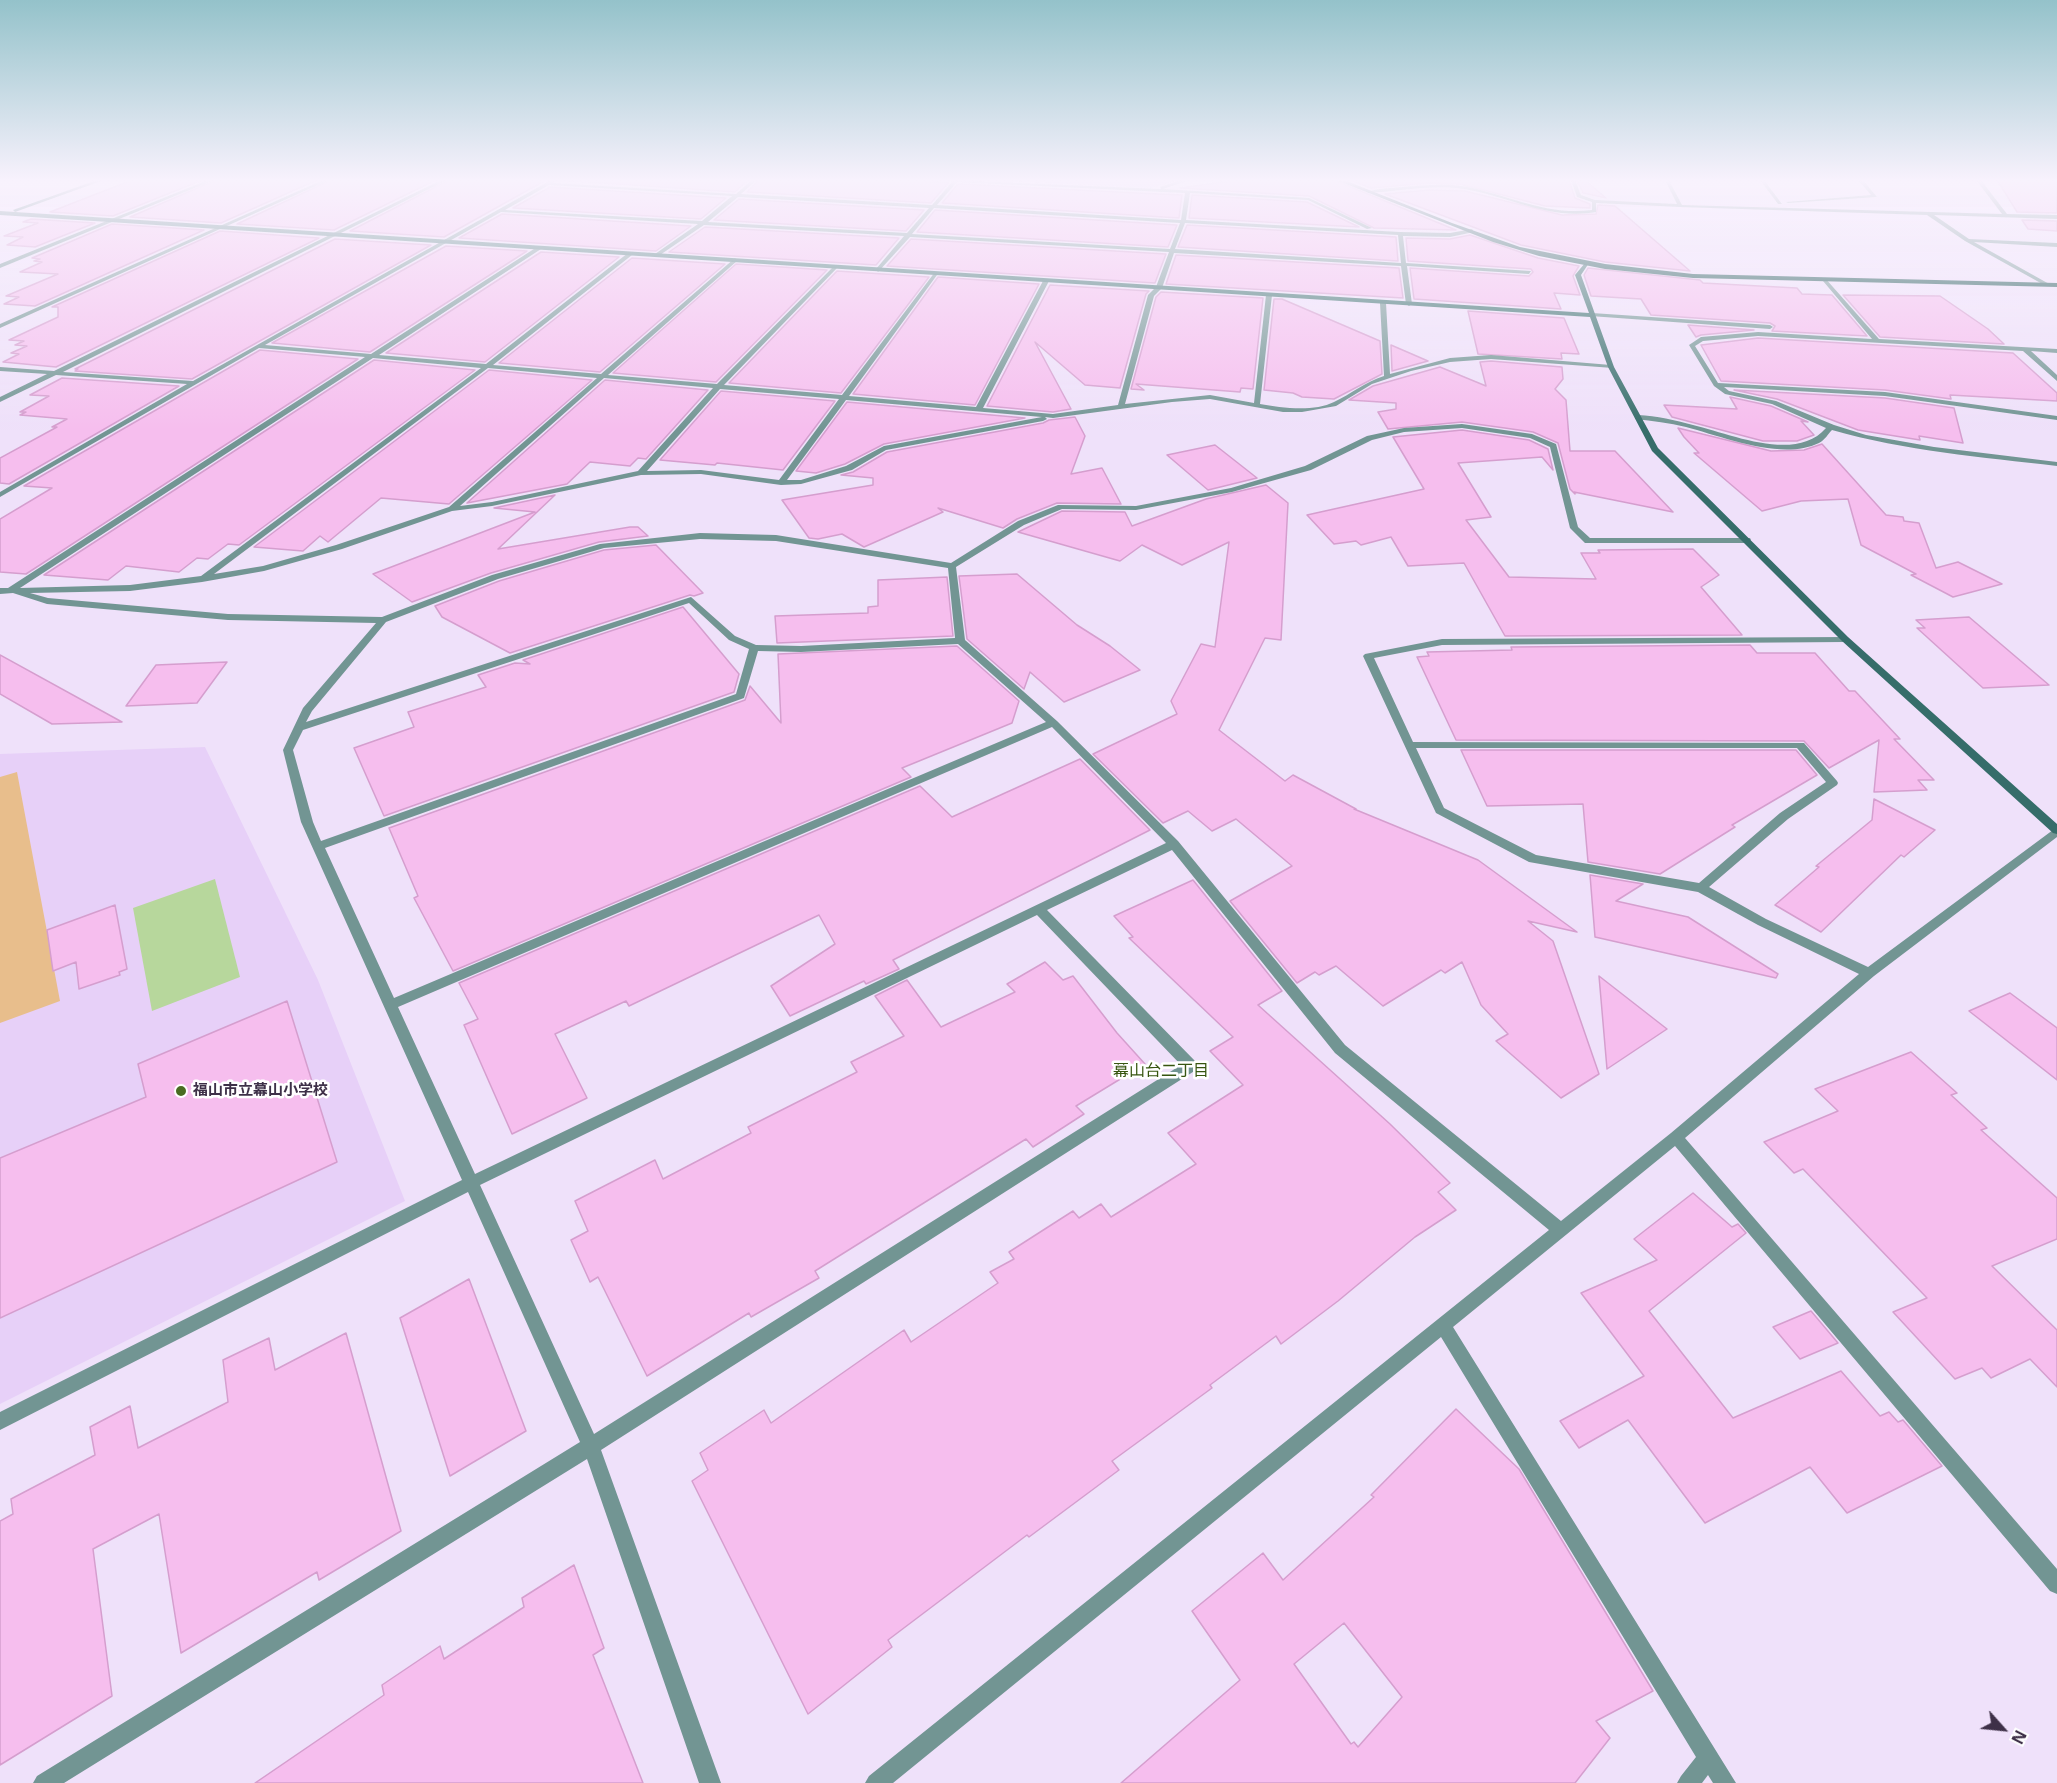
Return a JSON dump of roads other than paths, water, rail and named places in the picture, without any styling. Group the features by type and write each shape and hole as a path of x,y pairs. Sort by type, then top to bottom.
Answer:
{"main road":[{"path":"1584,263 1693,276 2057,285"}],"street":[{"path":"0,326 140,263"},
{"path":"0,400 278,263"},
{"path":"0,495 407,263"},
{"path":"6,590 515,263"},
{"path":"202,579 486,366 618,263"},
{"path":"451,509 731,263"},
{"path":"781,263 1872,334"},
{"path":"878,270 884,263"},
{"path":"1121,408 1151,295 1159,288 1168,263"},
{"path":"1374,263 1529,273"},
{"path":"2009,263 2048,285"},
{"path":"876,1783 1676,1137 1869,973 2057,831 1845,639 1655,449 1611,367 1578,274 1587,264"},
{"path":"1404,265 1409,304"},
{"path":"641,473 718,387 835,267"},
{"path":"781,483 934,274"},
{"path":"980,408 1046,280"},
{"path":"1825,280 1878,342"},
{"path":"1257,404 1269,295"},
{"path":"1383,303 1387,378"},
{"path":"2057,351 1758,334 1701,339 1692,345 1716,385 1727,393 1774,402 1831,427 1896,444 2057,464"},
{"path":"258,346 1053,416"},
{"path":"2025,349 2057,379"},
{"path":"6,590 130,588 264,568 451,509 492,504 641,473 701,472 781,483 801,482 841,471 884,448 1014,426 1053,416 1210,397 1282,410 1302,410 1334,405 1370,383 1450,360 1491,357 1611,367"},
{"path":"0,369 196,383"},
{"path":"1716,385 1885,394 2057,418"},
{"path":"1638,417 1678,423 1743,440 1783,446 1813,443 1822,438 1831,427"},
{"path":"6,590 47,601 228,617 383,620 495,577 603,546 700,536 776,538 952,566 1021,524 1061,507 1136,508 1232,490 1308,468 1370,438 1404,430 1462,426 1532,436 1553,446 1574,528 1588,541 1747,540"},
{"path":"952,566 960,641 1053,723 1174,844 1340,1048 1561,1230"},
{"path":"299,728 691,600 732,638 754,648 801,649 960,641"},
{"path":"383,620 307,710 288,750 307,822 591,1446 710,1783"},
{"path":"1845,639 1442,642 1368,656 1440,810 1533,859 1701,888 1762,922 1869,973"},
{"path":"318,846 740,696 754,648"},
{"path":"390,1005 1053,723"},
{"path":"1410,745 1800,746 1833,783 1784,816 1701,888"},
{"path":"0,1421 472,1182 1174,844"},
{"path":"44,1783 591,1446 1191,1066 1038,908"},
{"path":"1676,1137 2057,1584"},
{"path":"1443,1326 1725,1783"},
{"path":"1688,1783 1709,1758"}],"place":[{"name":"福山市立幕山小学校","path":"181,1091"}],"district":[{"name":"幕山台二丁目","path":"1161,1071"}]}
